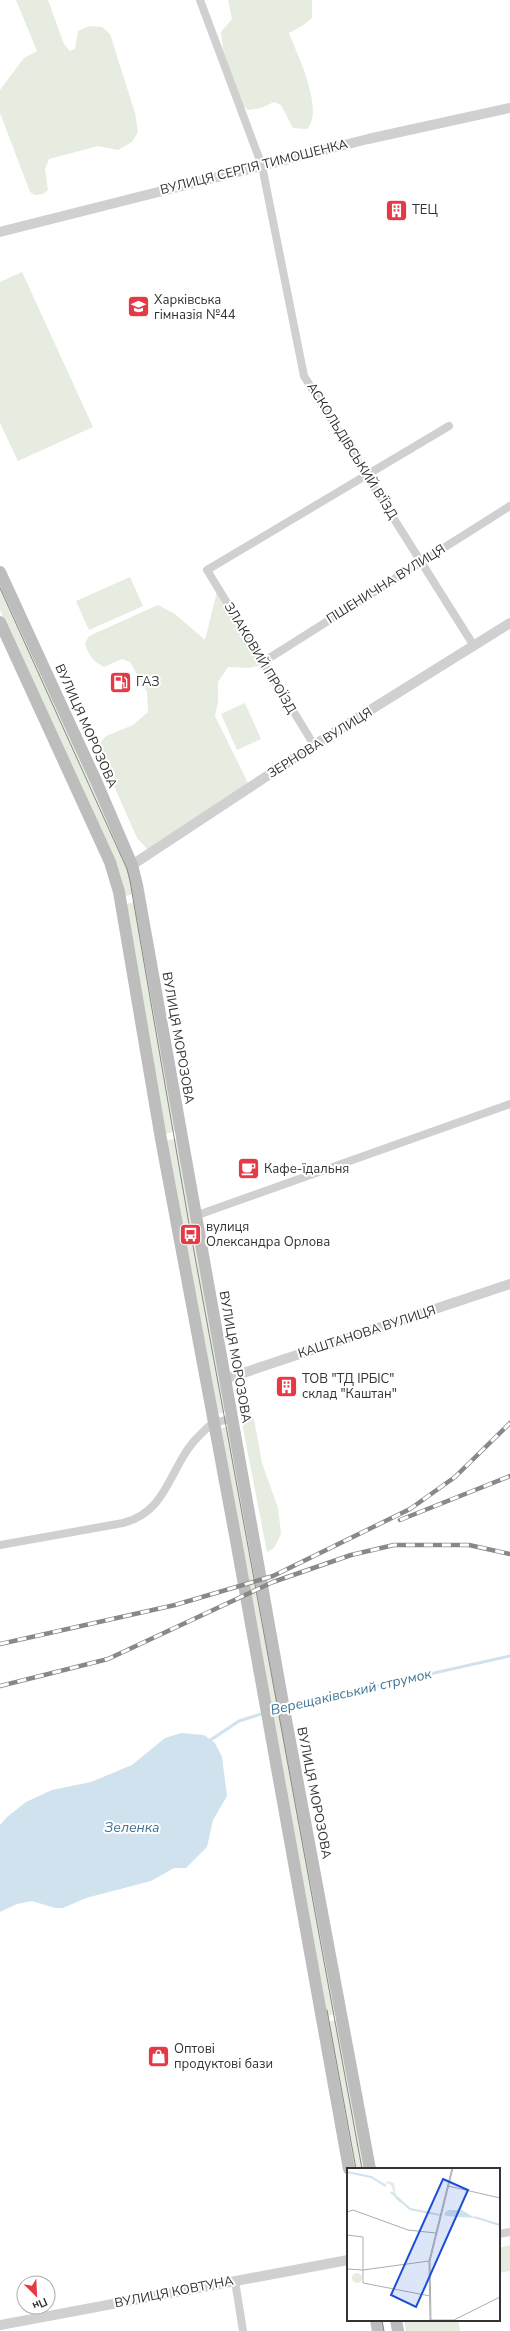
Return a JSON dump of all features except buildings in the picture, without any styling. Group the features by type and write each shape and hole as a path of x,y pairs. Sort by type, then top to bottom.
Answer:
{"main road":[{"name":"ВУЛИЦЯ МОРОЗОВА","path":"0,572 132,865 140,900 284,1710 370,2168"},
{"path":"0,622 110,862 120,903 212,1423 235,1535 349,2168"},
{"path":"120,903 140,900"},
{"path":"161,1139 181,1135"},
{"path":"376,2321 378,2331"},
{"path":"396,2321 398,2331"}],"street":[{"name":"АСКОЛЬДІВСЬКИЙ В'ЇЗД","path":"200,0 262,166 304,376 474,646"},
{"name":"ВУЛИЦЯ СЕРГІЯ ТИМОШЕНКА","path":"0,232 368,139 510,108"},
{"path":"366,473 448,426"},
{"name":"ЗЛАКОВИЙ ПРОЇЗД","path":"314,745 207,570 366,473"},
{"name":"ПШЕНИЧНА ВУЛИЦЯ","path":"263,662 510,506"},
{"name":"ЗЕРНОВА ВУЛИЦЯ","path":"132,865 314,745 510,623"},
{"path":"195,1216 510,1104"},
{"name":"КАШТАНОВА ВУЛИЦЯ","path":"225,1379 510,1284"},
{"path":"0,1545 123,1523 138,1518 157,1503 185,1452 212,1423 232,1419"},
{"path":"500,2234 510,2232"},
{"name":"ВУЛИЦЯ КОВТУНА","path":"2,2327 347,2260"},
{"path":"235,2281 243,2331"}],"shaded area":[{"path":"16,0 48,0 64,44 70,51 75,49 78,31 89,26 102,27 110,34 135,113 138,132 132,142 118,150 98,146 49,159 45,169 48,190 43,194 35,195 30,192 0,113 0,90 24,58 37,51"},
{"path":"228,0 312,0 312,18 302,26 289,33 308,82 311,96 313,109 312,121 307,129 293,128 281,105 274,102 261,108 248,110 241,103 223,50 221,32 232,19"},
{"path":"22,272 93,427 18,461 0,423 0,282"},
{"path":"130,577 143,606 89,630 76,601"},
{"path":"0,583 126,859 136,894 124,896 114,859 0,610"},
{"path":"218,587 263,662 261,665 250,668 228,667 218,682 218,702 215,716 250,787 150,852 137,838 100,754 98,745 106,736 133,725 148,712 147,692 130,662 122,659 104,667 92,657 85,643 89,636 158,605 175,614 205,640"},
{"path":"245,703 261,739 237,750 221,714"},
{"path":"137,902 177,1131 165,1134 125,904"},
{"path":"178,1138 226,1412 217,1414 165,1141"},
{"path":"248,1410 254,1419 262,1463 278,1508 281,1534 274,1548 267,1552 240,1413"},
{"path":"230,1426 338,2014 325,2016 219,1429"},
{"path":"337,2020 366,2168 353,2168 326,2022"},
{"path":"510,2245 510,2271 500,2273 500,2248"},
{"path":"404,2321 458,2321 460,2331 406,2331"}],"water":[{"name":"Зеленка","path":"181,1733 204,1735 215,1743 222,1757 227,1796 213,1820 207,1847 186,1868 174,1868 151,1881 86,1898 63,1908 55,1908 32,1901 17,1904 0,1912 0,1825 7,1817 26,1802 52,1790 91,1782 132,1765 165,1738"}],"waterway":[{"name":"Верещаківський струмок","path":"287,1706 510,1656"},
{"name":"Верещаківський струмок","path":"270,1711 281,1708"},
{"name":"Верещаківський струмок","path":"209,1741 239,1721 264,1713"}],"tram line":[{"path":"0,588 127,869 130,881 189,1224 362,2168"},
{"path":"327,2010 356,2168"},
{"path":"382,2321 384,2331"}],"railway":[{"path":"0,1644 175,1605 273,1576 410,1509 455,1477 510,1423"},
{"path":"400,1520 510,1476"},
{"path":"0,1686 108,1659 273,1582 351,1555 394,1545 469,1545 510,1554"}],"place":[{"name":"ТЕЦ","path":"396,210"},
{"name":"Харківська гімназія №44","path":"138,307"},
{"name":"ГАЗ","path":"120,682"},
{"name":"Кафе-їдальня","path":"248,1169"},
{"name":"вулиця Олександра Орлова","path":"191,1234"},
{"name":"ТОВ \"ТД ІРБІС\" склад \"Каштан\"","path":"286,1386"},
{"name":"Оптові продуктові бази","path":"158,2056"}]}
